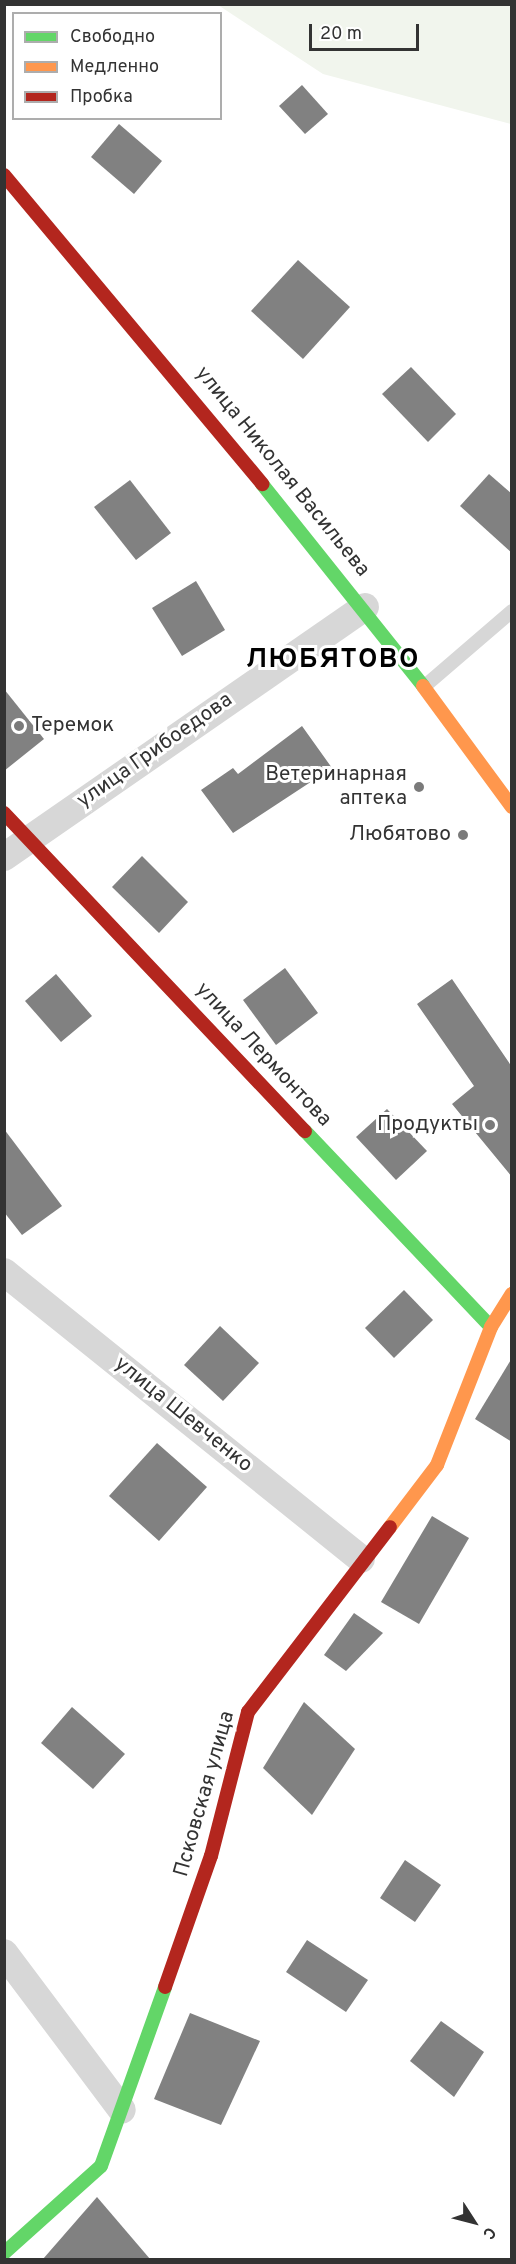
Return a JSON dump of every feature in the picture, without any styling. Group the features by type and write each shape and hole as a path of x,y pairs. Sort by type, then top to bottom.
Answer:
{"street":[{"name":"улица Николая Васильева","path":"4,175 365,607 426,685 512,807"},
{"name":"улица Грибоедова","path":"4,857 365,607"},
{"name":"улица Лермонтова","path":"4,813 491,1327"},
{"name":"улица Шевченко","path":"4,1272 361,1559"},
{"name":"Псковская улица","path":"4,2253 101,2166 211,1856 248,1712 361,1559 437,1465 491,1327 512,1294"},
{"path":"4,1953 122,2110"}],"lane":[{"path":"426,685 512,611"}],"shaded area":[{"path":"218,5 511,5 511,124 323,74"}],"building":[{"path":"302,85 328,114 305,134 279,106"},
{"path":"119,124 162,161 134,194 91,157"},
{"path":"298,260 350,307 303,359 251,311"},
{"path":"411,367 456,414 428,442 382,394"},
{"path":"489,474 512,494 512,553 460,506"},
{"path":"130,480 171,533 136,560 94,507"},
{"path":"196,581 225,630 182,656 152,608"},
{"name":"Теремок","path":"4,689 44,739 4,771"},
{"path":"302,726 332,768 233,833 201,790 233,768 238,774"},
{"path":"142,856 188,902 159,933 112,887"},
{"path":"285,968 318,1013 276,1045 243,1000"},
{"path":"56,974 92,1016 61,1042 25,1001"},
{"path":"452,979 512,1067 512,1177 452,1104 474,1086 417,1004"},
{"path":"387,1109 427,1151 396,1180 356,1137"},
{"path":"4,1129 62,1206 22,1235 4,1212"},
{"path":"404,1290 433,1320 394,1358 365,1328"},
{"path":"220,1326 259,1363 223,1401 184,1365"},
{"path":"512,1358 512,1442 475,1419"},
{"path":"157,1443 207,1487 159,1541 109,1496"},
{"path":"432,1516 469,1538 419,1624 381,1602"},
{"path":"354,1613 383,1633 346,1671 324,1655"},
{"path":"304,1702 355,1749 312,1815 263,1768"},
{"path":"72,1707 125,1754 93,1789 41,1743"},
{"path":"405,1860 441,1885 415,1922 380,1898"},
{"path":"307,1940 368,1980 346,2012 286,1972"},
{"path":"190,2013 260,2041 221,2125 154,2099"},
{"path":"441,2021 484,2052 454,2097 410,2061"},
{"path":"97,2197 150,2259 43,2259"}],"traffic: fast":[{"path":"262,484 423,686"},
{"path":"305,1131 491,1327"},
{"path":"4,2253 101,2166 165,1987"}],"traffic: slow":[{"path":"423,686 512,807"},
{"path":"390,1527 437,1465 491,1327 512,1294"}],"traffic: jam":[{"path":"4,175 262,484"},
{"path":"4,813 305,1131"},
{"path":"165,1987 211,1856 248,1712 390,1527"}],"place":[{"name":"Теремок","path":"19,726"},
{"name":"Ветеринарная аптека","path":"419,787"},
{"name":"Любятово","path":"463,835"},
{"name":"Продукты","path":"490,1125"}],"district":[{"name":"ЛЮБЯТОВО","path":"333,661"}]}
